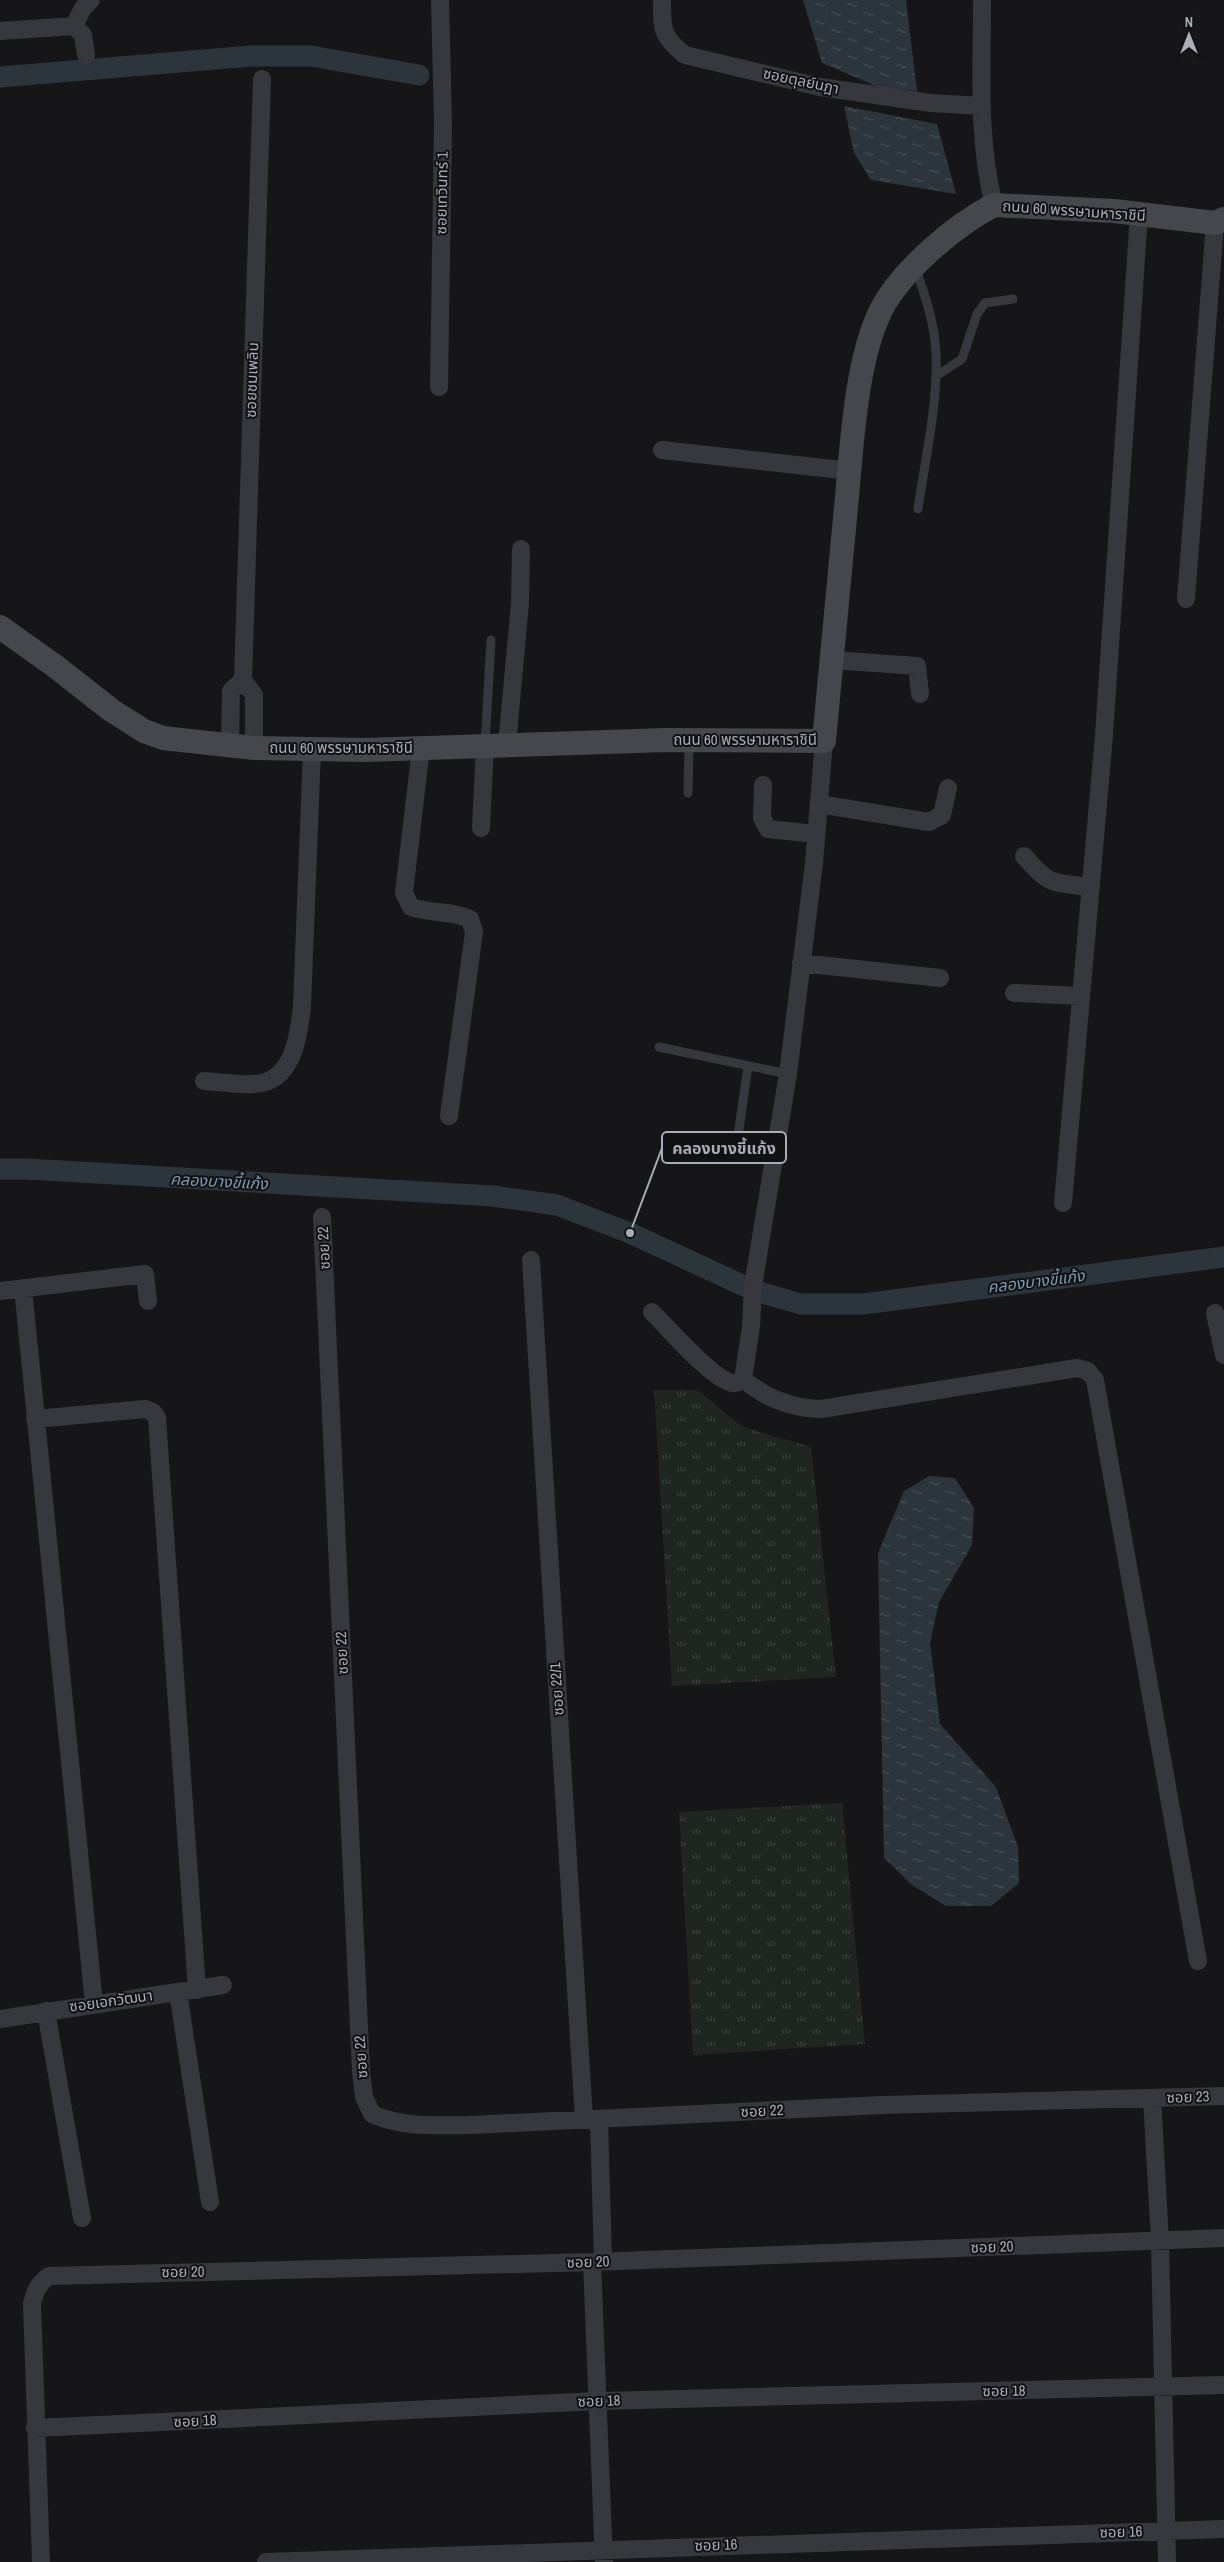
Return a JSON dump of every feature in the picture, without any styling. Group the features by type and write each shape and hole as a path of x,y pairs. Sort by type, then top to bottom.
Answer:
{"street":[{"path":"74,26 83,8 91,0"},
{"name":"ซอยเทวินทร์ 1","path":"439,387 443,123 440,0"},
{"name":"ซอยตุลย์นฎา","path":"662,0 662,26 668,42 685,55 820,87 931,103 982,106"},
{"path":"982,0 982,106 988,184 994,205"},
{"path":"0,30 74,26 83,35 86,55"},
{"name":"ซอยชมเพลิน","path":"254,748 254,695 243,680 262,79"},
{"name":"ถนน 60 พรรษามหาราชินี","path":"0,627 55,666 111,710 144,731 163,738 254,748 312,750 689,741 824,741 863,358 881,310 929,251 980,212 994,205 1219,221"},
{"path":"1062,1203 1104,735 1139,214"},
{"path":"1186,599 1219,221"},
{"path":"662,450 850,471"},
{"path":"481,828 520,603 521,549"},
{"path":"832,660 917,666 920,694"},
{"name":"ซอยชมเพลิน","path":"230,746 231,691 243,680"},
{"path":"652,1312 708,1368 722,1379 731,1383 738,1383 743,1379 751,1327 753,1286 788,1074 816,834 824,741"},
{"path":"421,748 404,894 411,907 424,911 455,913 470,919 474,932 449,1116"},
{"path":"204,1081 256,1084 274,1079 284,1069 292,1054 300,1030 312,750"},
{"path":"763,785 762,818 768,829 816,834"},
{"path":"819,804 929,822 942,815 948,788"},
{"path":"1024,856 1050,882 1091,887"},
{"path":"801,963 940,978"},
{"path":"1014,993 1081,996"},
{"name":"ซอย 22","path":"322,1217 360,2051 364,2097 372,2114 388,2121 417,2125 470,2125 883,2105 1152,2098"},
{"name":"ซอย 22/1","path":"531,1260 591,2119 598,2262 599,2401 604,2555"},
{"path":"0,1291 144,1274 148,1301"},
{"path":"23,1288 94,2004"},
{"path":"1215,1314 1224,1355"},
{"path":"743,1379 765,1395 778,1401 802,1408 821,1409 1077,1368 1088,1371 1095,1380 1198,1961"},
{"path":"35,1419 144,1409 153,1412 157,1418 197,1990"},
{"name":"ซอยเอกวัฒนา","path":"0,2019 223,1985"},
{"path":"178,1992 210,2202"},
{"path":"46,2011 82,2218"},
{"name":"ซอย 23","path":"1152,2098 1224,2096"},
{"path":"1152,2098 1160,2241 1167,2562"},
{"name":"ซอย 20","path":"35,2428 32,2304 34,2292 40,2282 49,2276 68,2274 598,2262 1224,2238"},
{"name":"ซอย 18","path":"35,2428 599,2401 1224,2385"},
{"path":"35,2428 42,2562"},
{"name":"ซอย 16","path":"266,2562 604,2555 1224,2529"}],"lane":[{"path":"915,267 930,311 936,352 936,376 918,509"},
{"path":"936,376 962,359 977,314 985,303 1013,299"},
{"path":"491,640 496,745"},
{"path":"688,793 689,741"},
{"path":"659,1047 788,1074"},
{"path":"738,1136 748,1066"}],"green space":[{"path":"654,1390 697,1390 743,1427 811,1447 836,1677 672,1686"},
{"path":"842,1803 865,2044 693,2055 679,1812"}],"water":[{"path":"803,0 906,0 917,91 881,88 822,63"},
{"path":"844,106 937,124 956,194 871,180 854,153"},
{"path":"929,1476 955,1478 974,1508 972,1545 939,1602 930,1643 940,1724 996,1787 1018,1847 1019,1883 991,1906 946,1906 912,1885 884,1858 878,1553 904,1491"}],"waterway":[{"path":"0,77 251,56 311,56 419,75"},
{"name":"คลองบางขี้แก้ง","path":"0,1169 493,1196 557,1205 630,1233 755,1291 801,1304 863,1304 1224,1257"}],"place":[{"name":"คลองบางขี้แก้ง","path":"630,1233"}]}
